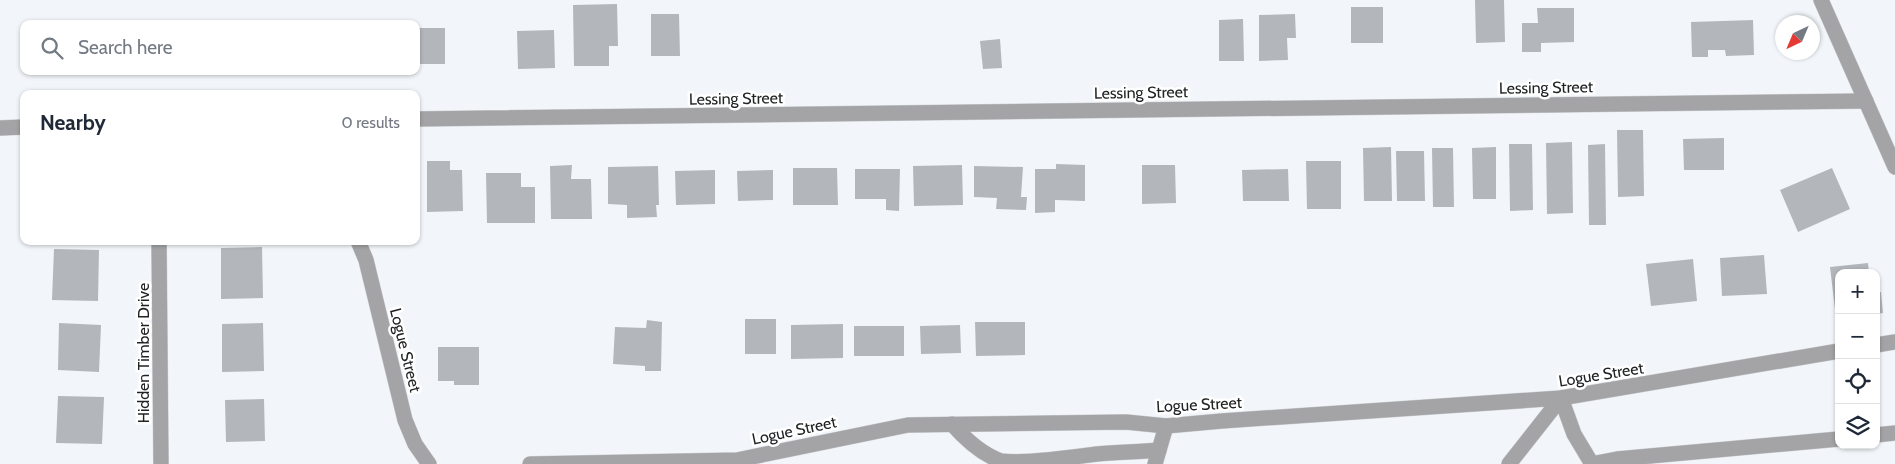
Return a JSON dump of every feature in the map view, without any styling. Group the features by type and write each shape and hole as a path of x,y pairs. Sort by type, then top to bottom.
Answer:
{"street":[{"path":"1821,0 1895,167"},
{"name":"Lessing Street","path":"420,119 1866,101"},
{"path":"0,128 20,128"},
{"name":"Hidden Timber Drive","path":"159,245 161,464"},
{"name":"Logue Street","path":"360,245 366,260 405,420 415,444 429,464"},
{"path":"1880,344 1895,342"},
{"name":"Logue Street","path":"530,464 737,460 908,425 1126,422 1166,426 1561,398 1835,353"},
{"path":"1561,398 1574,434 1591,464 1617,459 1835,438"},
{"path":"1509,464 1561,398"},
{"path":"952,424 963,437 979,450 1002,462 1020,463 1100,454 1157,457 1166,426"},
{"path":"1880,435 1895,433"}],"building":[{"path":"1475,0 1504,0 1505,42 1476,43"},
{"path":"617,4 618,46 609,46 609,66 574,66 573,5"},
{"path":"1351,7 1383,7 1383,43 1351,43"},
{"path":"1537,8 1574,8 1574,42 1541,43 1541,52 1522,52 1522,23 1538,23"},
{"path":"651,14 679,14 680,56 651,56"},
{"path":"1295,14 1296,38 1287,38 1288,60 1259,61 1259,15"},
{"path":"1243,19 1244,61 1219,61 1219,20"},
{"path":"1753,20 1754,55 1726,56 1725,50 1708,50 1708,57 1692,57 1691,22"},
{"path":"420,28 445,28 445,64 420,64"},
{"path":"554,30 555,68 518,69 517,31"},
{"path":"1000,39 1002,68 983,69 980,41"},
{"path":"1617,130 1643,130 1644,196 1618,197"},
{"path":"1724,138 1724,170 1684,170 1683,139"},
{"path":"1572,142 1573,213 1547,214 1546,143"},
{"path":"1509,144 1532,144 1533,210 1510,211"},
{"path":"1605,144 1606,225 1589,225 1588,145"},
{"path":"1391,147 1392,201 1364,201 1363,148"},
{"path":"1496,147 1496,199 1473,199 1472,148"},
{"path":"1432,148 1453,148 1454,207 1433,207"},
{"path":"1396,151 1424,151 1425,201 1397,201"},
{"path":"427,161 450,161 450,170 462,170 463,211 427,212"},
{"path":"1306,161 1341,161 1341,209 1307,209"},
{"path":"1056,164 1085,165 1085,201 1055,200 1055,212 1035,213 1035,169 1056,169"},
{"path":"572,165 571,179 591,179 592,219 551,219 550,166"},
{"path":"962,165 963,205 914,206 913,166"},
{"path":"1142,165 1175,165 1176,203 1142,204"},
{"path":"658,166 659,205 656,205 657,217 627,218 627,205 608,204 608,167"},
{"path":"974,166 1023,167 1021,197 1027,197 1026,210 996,209 997,198 974,197"},
{"path":"793,168 837,168 838,205 793,205"},
{"path":"1832,168 1850,209 1798,232 1780,190"},
{"path":"855,169 900,169 899,211 886,210 886,199 855,199"},
{"path":"1288,169 1289,201 1243,201 1242,170"},
{"path":"715,170 715,204 676,205 675,171"},
{"path":"773,170 773,200 738,201 737,171"},
{"path":"486,173 521,173 521,187 535,187 535,223 487,223"},
{"path":"262,247 263,298 221,299 221,248"},
{"path":"54,249 99,250 98,301 52,300"},
{"path":"1764,255 1767,294 1722,296 1720,258"},
{"path":"1693,259 1697,301 1651,306 1646,264"},
{"path":"1868,263 1869,269 1835,269 1835,310 1830,267"},
{"path":"1880,292 1881,292 1883,313 1880,313"},
{"path":"745,319 776,319 776,354 745,354"},
{"path":"647,320 662,322 661,371 645,371 645,366 613,364 615,327 646,328"},
{"path":"975,322 1025,322 1025,355 976,356"},
{"path":"59,323 101,325 99,372 58,370"},
{"path":"263,323 264,371 222,372 222,324"},
{"path":"843,324 843,358 791,359 791,325"},
{"path":"960,325 961,353 921,354 920,326"},
{"path":"854,326 904,326 904,356 854,356"},
{"path":"438,347 479,347 479,385 454,385 454,381 438,381"},
{"path":"58,396 104,397 102,444 56,443"},
{"path":"264,399 265,441 226,442 225,400"}]}
